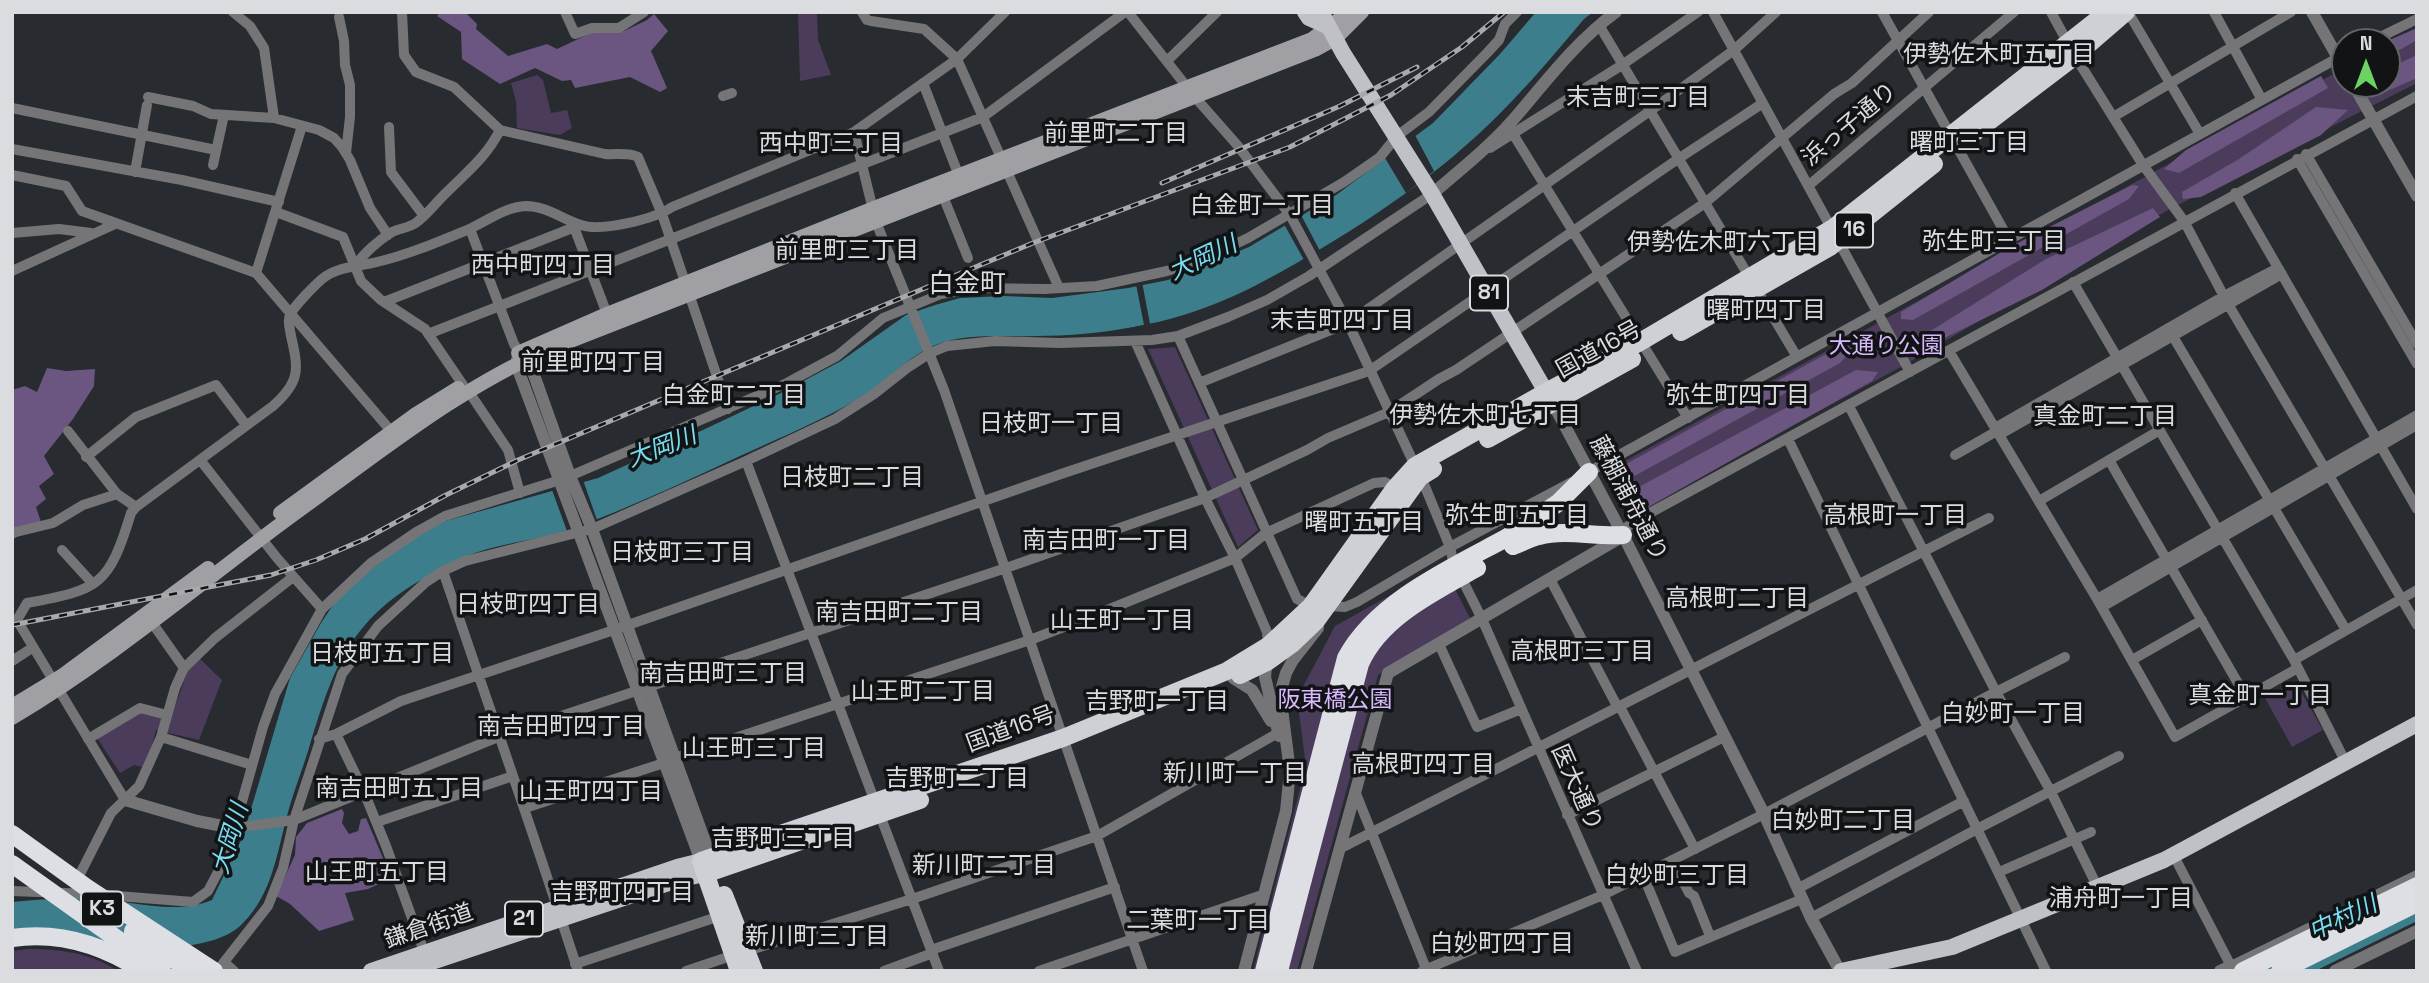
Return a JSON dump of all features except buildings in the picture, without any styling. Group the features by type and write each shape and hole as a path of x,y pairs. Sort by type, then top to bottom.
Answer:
{"highway":[{"name":"国道16号","path":"2072,49 2107,12"},
{"name":"国道16号","path":"1320,606 1395,488 1418,472 1643,347 1837,234 2072,49 2127,12"},
{"name":"国道16号","path":"1065,743 1227,670 1292,644 1418,472"},
{"path":"1279,971 1365,652 1378,634 1392,622 1510,542 1559,503 1589,472"},
{"path":"1265,971 1346,658 1356,641 1385,612 1427,583 1510,542 1558,533 1606,537 1623,535"},
{"name":"国道16号","path":"708,866 877,810 1065,743 1233,678 1268,654"},
{"path":"12,834 103,898 220,969"},
{"name":"K3","path":"12,847 191,971"},
{"name":"K3","path":"12,864 162,971"},
{"path":"708,866 720,916 740,959 754,971"},
{"path":"708,866 740,959"},
{"path":"2232,970 2417,886"},
{"path":"2280,971 2417,903"},
{"path":"12,937 48,935 81,941 144,971"}],"main road":[{"name":"藤棚浦舟通り","path":"1305,12 1309,18 1328,26 1432,194 1549,398"},
{"path":"875,215 943,195 1004,165 1191,91 1312,38 1349,12"},
{"path":"1328,26 1362,12"},
{"path":"521,358 875,215 959,176 1004,165"},
{"path":"12,718 395,435 430,404 607,314 687,289"},
{"path":"12,706 55,686 153,624 259,535"},
{"path":"1840,971 1952,947 2174,856 2417,724"},
{"name":"鎌倉街道","path":"405,971 559,913 681,879 708,866"},
{"name":"鎌倉街道","path":"371,971 427,962"}],"street":[{"path":"233,12 250,26 264,48 274,118"},
{"path":"402,12 404,55 407,63 424,76 439,79 454,87 500,130 605,154 616,156 631,153 638,157 662,214 728,408"},
{"path":"565,12 575,34 592,28 619,28 644,12"},
{"path":"862,12 871,22 924,29 957,59 1059,288"},
{"path":"384,302 577,226 636,222 662,214 695,197 854,132 957,59 1005,12"},
{"path":"428,334 983,117 1127,12"},
{"name":"医大通り","path":"1127,12 1238,146 1291,217 1348,323 1418,472 1450,547 1452,561 1482,619 1637,971"},
{"path":"1167,61 1217,12"},
{"path":"12,891 193,902 208,891 227,855 275,694 322,609 371,563 418,531 445,516 565,478 787,383 837,356 883,318 941,294 976,288 1097,286 1167,271 1206,258 1291,217 1380,157 1397,136 1429,112 1460,83 1499,40 1505,24 1517,12"},
{"path":"1511,129 1579,44 1616,12"},
{"path":"234,971 220,969 268,906 283,868 294,820 342,674 378,626 426,582 465,561 592,529 746,461 835,419 874,394 929,351 947,346 995,341 1135,341 1178,336 1267,300 1432,194 1511,129 1622,65 1698,12"},
{"path":"1713,12 1837,234 1910,372"},
{"path":"1199,383 1348,323 1734,50 1776,12"},
{"path":"1882,12 2009,240"},
{"path":"607,314 590,271 577,226 547,210 526,206 508,210 470,229 375,263 356,265 324,278 290,314 288,322 295,352 294,383 288,393 201,461 136,507 131,513 113,565 93,584 71,594 27,603 17,620 125,800 197,821 233,828 294,820 498,737 1006,568 1205,498 1328,438 1389,412 1513,333 1705,203 1834,94 1852,83 1929,12"},
{"name":"浜っ子通り","path":"1808,186 2014,12"},
{"path":"2051,12 2143,166 2184,221 2226,300 2417,625"},
{"path":"2127,12 2200,134"},
{"path":"2214,12 2262,100"},
{"path":"2113,117 2291,12"},
{"path":"2312,12 2331,40"},
{"path":"338,17 349,85 350,117 346,153"},
{"path":"2399,28 2417,19"},
{"path":"1599,25 1797,357"},
{"path":"1178,336 1297,599 1320,606 1345,607 1357,603 1450,547 2331,62"},
{"path":"923,83 959,176"},
{"path":"1306,971 1388,673 1623,535 1635,521 2417,96"},
{"path":"2361,98 2417,196"},
{"path":"135,172 148,101 192,106 211,114 274,118 319,130 334,138 346,153 370,208 388,235"},
{"path":"319,739 336,734 401,701 1370,371 1763,103"},
{"path":"12,108 216,150"},
{"path":"213,165 223,115"},
{"path":"256,273 302,126"},
{"path":"389,127 391,172 424,216"},
{"path":"1511,129 1688,418"},
{"path":"356,265 362,255 388,235 415,224 424,216 480,161 492,147 500,130"},
{"path":"854,132 875,215 910,309 929,351 1006,568 1143,971"},
{"path":"12,149 135,172 277,207 343,237 361,281 384,302 425,329 466,388 508,450 520,493"},
{"path":"2302,157 2417,344"},
{"path":"2302,157 2417,364"},
{"path":"12,175 66,186 82,211 256,273 395,435"},
{"path":"2235,193 2417,509"},
{"path":"943,195 968,258"},
{"path":"12,271 115,224"},
{"path":"12,233 59,229 92,233"},
{"path":"470,229 565,478 579,533 620,627 708,866"},
{"path":"1955,455 2280,271"},
{"path":"2073,282 2296,664 2346,763"},
{"path":"2170,332 2346,630"},
{"path":"1135,341 1267,632 1266,680 1278,733 1289,763"},
{"path":"1949,351 2100,603 2175,737 2246,697 2346,630 2417,590"},
{"path":"86,457 136,417 216,385 246,425"},
{"name":"藤棚浦舟通り","path":"1549,398 1623,535 1764,814 1799,894 1840,971"},
{"path":"1849,405 1996,692 2076,840 2098,888"},
{"path":"2100,603 2379,442 2417,415"},
{"path":"2379,442 2417,425"},
{"path":"2039,501 2160,430"},
{"path":"68,431 117,494 136,507"},
{"path":"1788,439 2046,971"},
{"path":"2109,460 2246,697"},
{"path":"201,461 293,577 322,609"},
{"path":"746,461 939,971"},
{"path":"565,478 592,529 620,627"},
{"path":"525,808 1030,640 1235,558 1266,533 1374,483 1385,482 1395,488"},
{"path":"12,533 53,523 83,505 117,494"},
{"path":"1339,849 1989,517"},
{"path":"62,550 93,584"},
{"path":"443,571 498,737 525,808 576,967 720,916"},
{"path":"80,874 111,813 139,786 161,737 175,688 184,668 215,638 293,577"},
{"path":"1550,579 1695,849"},
{"path":"1244,971 1286,811 1290,778 1282,709 1284,680 1293,660 1319,628 1320,606"},
{"path":"2132,660 2202,620"},
{"path":"153,624 184,668"},
{"path":"1439,644 1477,727 1521,709"},
{"path":"12,661 32,648"},
{"path":"1355,791 1425,970 1603,895 2065,657"},
{"path":"1233,678 1252,690 1278,733"},
{"path":"88,738 140,708 167,715"},
{"path":"686,971 740,959 1097,836 1278,733"},
{"path":"336,734 377,822 427,962"},
{"path":"161,737 252,765"},
{"path":"1567,815 1724,737"},
{"path":"1811,918 2119,756"},
{"path":"377,822 513,776"},
{"path":"1643,875 1675,952 1799,894 1964,801"},
{"path":"12,825 99,888 124,897"},
{"path":"1999,872 2091,832"},
{"path":"2174,856 2232,970 2417,875"},
{"path":"1672,860 1689,893 1694,896 1710,936"},
{"path":"884,971 932,951 1115,887"},
{"path":"1039,971 1265,894"},
{"path":"2335,971 2417,931"}],"green space":[{"path":"817,12 818,40 831,75 800,81 798,14"},
{"name":"大通り公園","path":"2417,33 2417,83 2401,91 2401,41"},
{"path":"537,75 543,80 551,113 567,110 572,128 560,135 517,128 516,101 511,83"},
{"name":"大通り公園","path":"2331,76 2331,98 2388,98 2168,210 1899,368 1637,509 1614,467"},
{"path":"1175,347 1258,530 1238,547 1148,349"},
{"name":"阪東橋公園","path":"1443,566 1470,618 1378,675 1297,971 1253,971 1306,766 1297,698 1335,626"},
{"path":"199,658 222,680 199,740 156,730 142,767 134,765 120,773 97,738 141,713 170,720 188,671"},
{"path":"2295,681 2323,730 2292,747 2265,698"},
{"path":"29,949 75,953 118,971 12,971 12,951"}],"shaded area":[{"path":"440,12 465,12 477,24 476,29 508,56 547,44 557,49 593,32 622,32 654,14 668,31 651,51 667,88 660,92 630,77 575,88 571,80 562,81 535,68 500,84 462,59 461,32 437,16"},
{"path":"2417,28 2417,40 2401,49 2401,35"},
{"path":"2417,55 2417,78 2401,85 2401,62"},
{"path":"2321,76 2328,88 2179,173 2164,169 2186,150"},
{"path":"2316,107 2348,110 2321,135 2201,197 2183,199 2182,192 2239,159"},
{"path":"2132,185 2139,186 2129,199 1913,320 1901,319 1901,312 2008,248"},
{"path":"2153,208 2160,217 2042,290 1918,351 1913,347 1916,340 2046,259"},
{"path":"1848,342 1854,347 1840,363 1629,479 1616,477 1626,464"},
{"path":"47,368 66,371 95,369 94,386 44,456 54,474 39,486 46,499 36,507 41,522 12,540 12,390 25,386 37,392"},
{"path":"1856,370 1878,372 1872,381 1645,509 1632,504 1635,489"},
{"path":"342,809 342,823 349,834 358,831 361,819 366,818 388,870 387,880 368,889 345,893 354,920 319,931 290,904 276,896 295,855 296,837 307,823"}],"water":[{"path":"1536,12 1593,12 1513,100 1441,166 1362,223 1265,281 1203,309 1134,327 1073,335 974,337 938,344 912,359 872,390 803,428 595,520 559,533 467,556 427,576 389,602 370,619 356,637 334,677 261,899 243,923 231,932 186,946 219,971 148,971 122,953 12,939 12,902 88,898 183,907 212,900 243,836 290,678 339,596 369,569 411,538 442,522 598,478 779,394 841,361 906,315 960,298 1052,298 1128,288 1168,280 1249,247 1336,195 1433,123 1500,54"},
{"path":"2417,885 2417,921 2315,971 2244,971"}],"pier":[{"path":"1415,135 1434,171 1406,193 1385,158"},
{"path":"1301,215 1320,251 1304,260 1284,224"},
{"path":"1142,282 1150,324 1168,321 1169,324 1125,332 1124,329 1144,325 1136,284 1116,287"},
{"path":"583,480 597,520 567,531 552,490"}],"railway":[{"path":"12,625 271,575 316,560 365,539 518,460 1033,243 1290,147 1391,95 1462,47 1504,12"},
{"path":"1162,183 1340,106 1417,67"}],"district":[{"name":"伊勢佐木町五丁目","path":"1999,55"},
{"name":"末吉町三丁目","path":"1638,98"},
{"name":"前里町二丁目","path":"1116,134"},
{"name":"曙町三丁目","path":"1969,143"},
{"name":"西中町三丁目","path":"831,144"},
{"name":"白金町一丁目","path":"1262,206"},
{"name":"弥生町三丁目","path":"1994,242"},
{"name":"伊勢佐木町六丁目","path":"1723,243"},
{"name":"前里町三丁目","path":"847,251"},
{"name":"西中町四丁目","path":"543,266"},
{"name":"白金町","path":"967,285"},
{"name":"曙町四丁目","path":"1766,311"},
{"name":"末吉町四丁目","path":"1342,321"},
{"name":"前里町四丁目","path":"593,363"},
{"name":"白金町二丁目","path":"734,396"},
{"name":"弥生町四丁目","path":"1738,396"},
{"name":"伊勢佐木町七丁目","path":"1485,416"},
{"name":"真金町二丁目","path":"2105,417"},
{"name":"日枝町一丁目","path":"1051,424"},
{"name":"日枝町二丁目","path":"852,478"},
{"name":"弥生町五丁目","path":"1517,516"},
{"name":"高根町一丁目","path":"1895,516"},
{"name":"曙町五丁目","path":"1364,523"},
{"name":"南吉田町一丁目","path":"1106,541"},
{"name":"日枝町三丁目","path":"682,553"},
{"name":"高根町二丁目","path":"1737,599"},
{"name":"日枝町四丁目","path":"528,605"},
{"name":"南吉田町二丁目","path":"899,613"},
{"name":"山王町一丁目","path":"1122,621"},
{"name":"高根町三丁目","path":"1582,652"},
{"name":"日枝町五丁目","path":"382,654"},
{"name":"南吉田町三丁目","path":"723,674"},
{"name":"山王町二丁目","path":"923,692"},
{"name":"真金町一丁目","path":"2260,696"},
{"name":"吉野町一丁目","path":"1157,702"},
{"name":"白妙町一丁目","path":"2013,714"},
{"name":"南吉田町四丁目","path":"561,727"},
{"name":"山王町三丁目","path":"754,749"},
{"name":"高根町四丁目","path":"1423,765"},
{"name":"新川町一丁目","path":"1235,774"},
{"name":"吉野町二丁目","path":"957,779"},
{"name":"南吉田町五丁目","path":"399,789"},
{"name":"山王町四丁目","path":"591,792"},
{"name":"白妙町二丁目","path":"1843,821"},
{"name":"吉野町三丁目","path":"783,839"},
{"name":"新川町二丁目","path":"984,866"},
{"name":"山王町五丁目","path":"377,873"},
{"name":"白妙町三丁目","path":"1677,876"},
{"name":"吉野町四丁目","path":"622,893"},
{"name":"浦舟町一丁目","path":"2121,899"},
{"name":"二葉町一丁目","path":"1198,921"},
{"name":"新川町三丁目","path":"817,937"},
{"name":"白妙町四丁目","path":"1502,944"}],"water label":[{"name":"大岡川","path":"1203,259"},
{"name":"大岡川","path":"662,448"},
{"name":"大岡川","path":"231,839"},
{"name":"中村川","path":"2343,919"}]}
